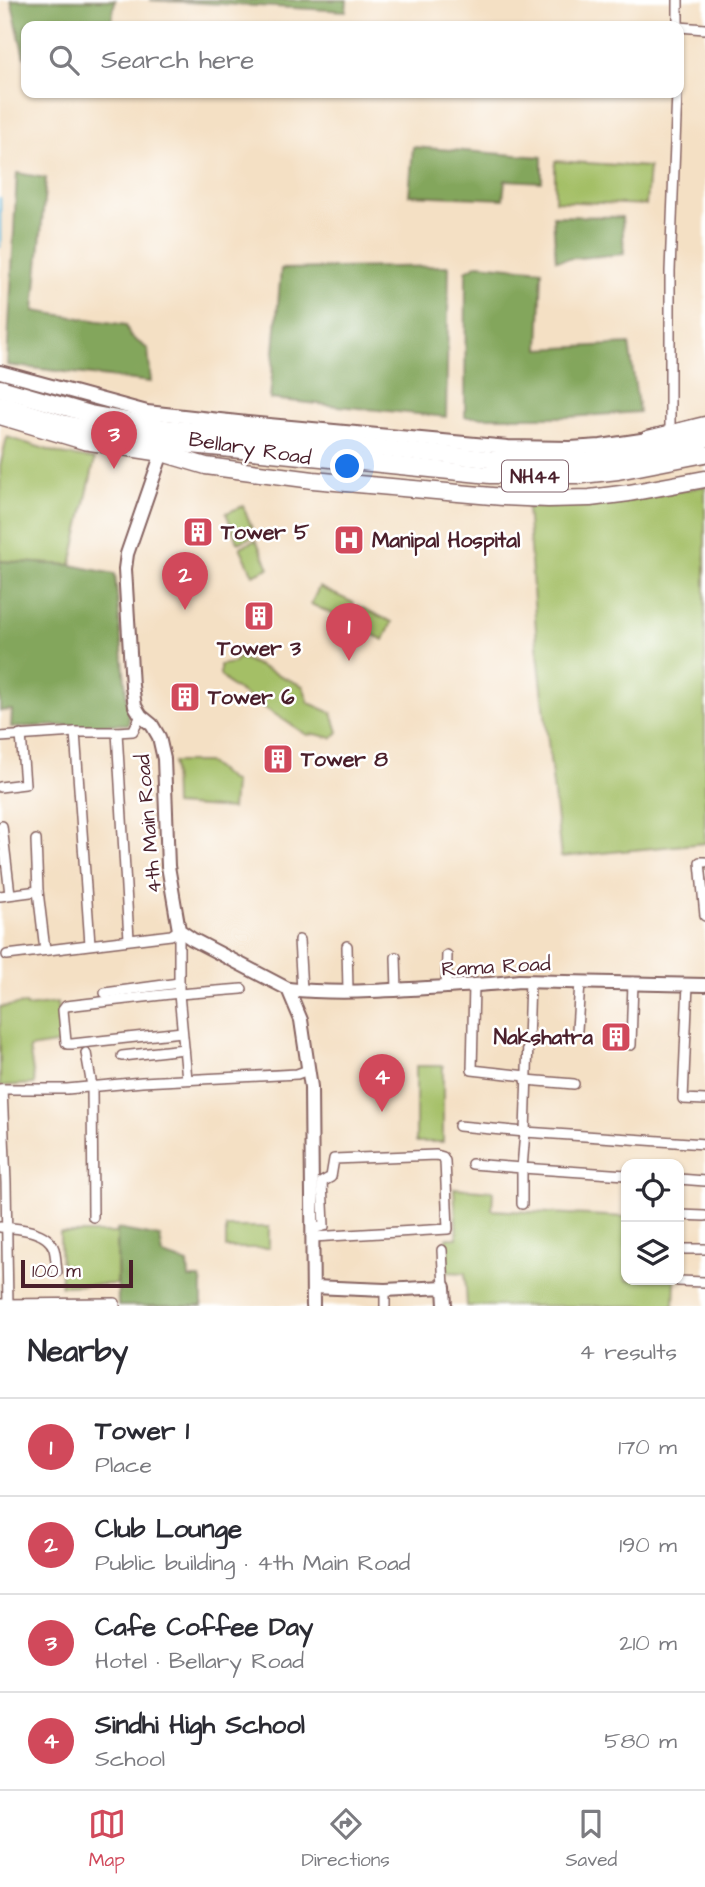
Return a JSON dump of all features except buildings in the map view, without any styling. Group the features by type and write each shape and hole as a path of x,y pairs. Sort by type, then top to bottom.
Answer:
{"highway":[{"name":"Bellary Road","path":"0,388 90,414 166,428 235,428 461,456 580,461 637,453 671,440 705,439"},
{"name":"Bellary Road","path":"0,404 72,425 161,442 490,475 594,474 705,454"},
{"name":"Bellary Road","path":"0,416 84,441 162,453 206,466 313,480 513,498 590,498 705,479"},
{"path":"637,453 648,439 671,440 705,425"}],"street":[{"path":"678,0 679,21"},
{"path":"684,27 705,29"},
{"path":"671,440 670,271 677,98"},
{"path":"0,372 147,412 235,428 519,448 570,448 648,439"},
{"name":"4th Main Road","path":"162,453 127,554 125,569 135,706 159,737 164,759 168,866 179,930"},
{"path":"0,737 133,731 141,716"},
{"path":"75,732 90,944"},
{"path":"117,732 129,939"},
{"path":"0,787 25,784 21,735"},
{"path":"2,826 5,895 38,891"},
{"path":"36,840 38,891 45,950"},
{"path":"705,862 700,862 705,916"},
{"path":"7,955 171,935 179,930"},
{"path":"179,930 288,989 301,1020 311,1087 313,1306"},
{"path":"179,930 179,990 187,1079"},
{"path":"299,940 302,990"},
{"path":"347,946 348,992"},
{"path":"446,987 447,955"},
{"path":"396,957 397,990"},
{"path":"522,1204 530,981"},
{"name":"Rama Road","path":"288,989 348,992 530,981 705,985"},
{"path":"577,1030 580,982"},
{"path":"631,1045 633,982"},
{"path":"688,984 683,1098 705,1100"},
{"path":"474,985 472,1070 574,1084"},
{"path":"105,993 242,989"},
{"path":"179,990 66,1006 63,1010 66,1042 70,1044 182,1032"},
{"path":"122,1056 184,1049"},
{"path":"86,1054 92,1086 93,1217"},
{"path":"115,1306 115,1303 5,1305 1,1089 67,1089 187,1079 297,1074 308,1070"},
{"path":"459,1126 705,1144"},
{"path":"436,1154 443,1157 448,1229 313,1233 324,1226 322,1182 331,1177 334,1159 436,1154"},
{"path":"472,1164 621,1175"},
{"path":"684,1179 705,1181"},
{"path":"684,1214 705,1216"},
{"path":"4,1227 39,1233 48,1238 54,1248 57,1272"},
{"path":"684,1249 705,1249"},
{"path":"442,1250 445,1306"},
{"path":"684,1281 705,1282"},
{"path":"313,1287 385,1290 444,1287"},
{"path":"385,1290 386,1306"}],"green space":[{"path":"11,0 115,0 112,21 21,21 21,44"},
{"path":"149,0 347,0 346,11"},
{"path":"413,147 542,157 542,182 505,180 503,199 409,195"},
{"path":"555,161 649,167 646,205 555,201"},
{"path":"17,173 46,178 34,311 126,325 130,336 148,349 151,382 7,365"},
{"path":"553,216 622,217 624,254 556,260"},
{"path":"478,264 542,270 539,349 629,344 639,412 569,417 465,417 466,271"},
{"path":"449,266 446,417 270,399 281,269"},
{"path":"7,437 61,454 95,459 71,565 0,561 0,466"},
{"path":"705,486 705,843 561,857 537,644 527,507 626,501"},
{"path":"243,506 255,536 238,543 226,513"},
{"path":"256,540 269,568 253,575 240,547"},
{"path":"0,561 71,565 115,574 129,724 11,727 12,710 0,711"},
{"path":"319,587 354,603 346,621 311,604"},
{"path":"358,606 392,622 384,640 350,624"},
{"path":"239,657 303,686 309,703 332,713 338,732 332,738 307,735 231,686 220,675 220,665 233,663"},
{"path":"173,762 207,762 234,783 232,809 174,805"},
{"path":"57,1003 62,1043 29,1048 35,1084 0,1086 0,1007"},
{"path":"416,1066 443,1066 443,1142 416,1142"},
{"path":"454,1188 493,1191 492,1210 621,1217 621,1285 675,1285 674,1306 467,1306 465,1273 447,1272 446,1238 457,1238"},
{"path":"226,1227 269,1227 269,1248 226,1248"},
{"path":"117,1229 160,1237 163,1255 188,1263 189,1278 200,1278 202,1306 118,1306"},
{"path":"60,1233 117,1233 117,1284 61,1286"}],"waterway":[{"path":"0,198 0,247"}],"place":[{"name":"Cafe Coffee Day","path":"114,469"},
{"name":"Tower 5","path":"198,532"},
{"name":"Manipal Hospital","path":"349,540"},
{"name":"Club Lounge","path":"185,610"},
{"name":"Tower 3","path":"259,616"},
{"name":"Tower 1","path":"349,661"},
{"name":"Tower 6","path":"185,697"},
{"name":"Tower 8","path":"278,759"},
{"name":"Nakshatra","path":"616,1037"},
{"name":"Sindhi High School","path":"382,1112"}]}
